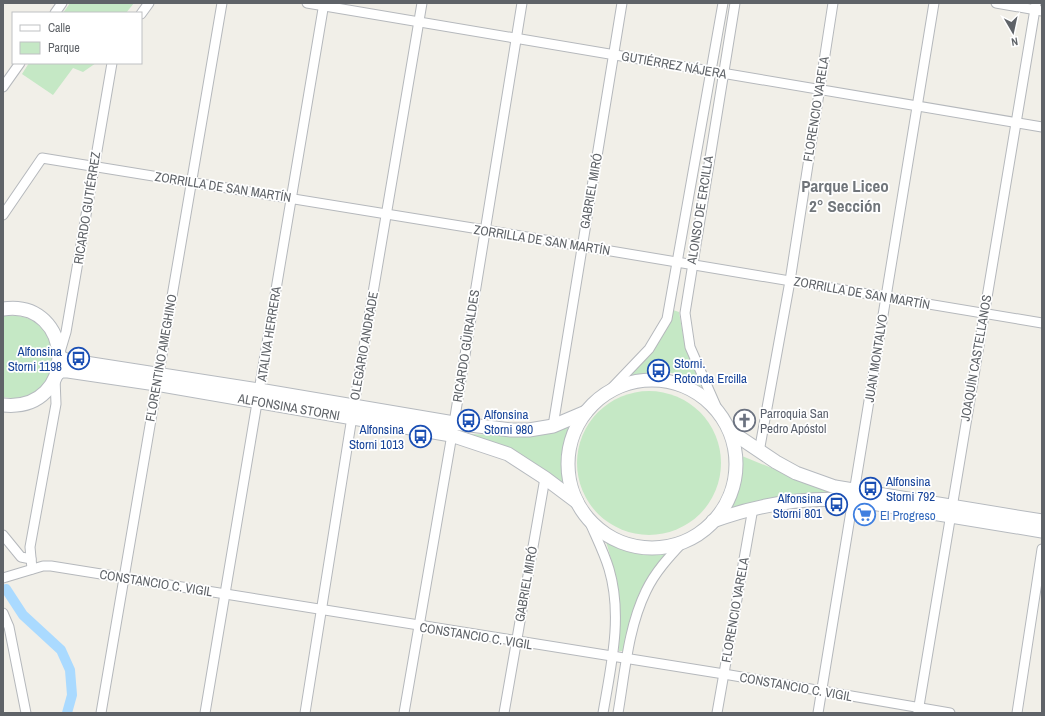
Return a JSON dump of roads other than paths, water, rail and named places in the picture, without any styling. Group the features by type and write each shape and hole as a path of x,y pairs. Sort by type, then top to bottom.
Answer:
{"street":[{"path":"56,12 62,3"},
{"path":"142,13 149,3"},
{"name":"FLORENTINO AMEGHINO","path":"101,713 222,3"},
{"name":"GUTIÉRREZ NÁJERA","path":"307,3 323,4 819,91 1042,127"},
{"name":"OLEGARIO ANDRADE","path":"305,713 323,609 353,412 422,3"},
{"name":"RICARDO GÜIRALDES","path":"404,713 453,429 522,3"},
{"name":"GABRIEL MIRÓ","path":"553,426 581,246 622,3"},
{"name":"ALONSO DE ERCILLA","path":"607,393 650,348 667,319 723,3"},
{"name":"ALONSO DE ERCILLA","path":"719,413 695,360 687,334 685,313 691,265 736,3"},
{"name":"FLORENCIO VARELA","path":"760,452 790,281 833,3"},
{"name":"JUAN MONTALVO","path":"818,713 934,3"},
{"path":"996,3 1038,8"},
{"name":"ATALIVA HERRERA","path":"205,713 323,4"},
{"name":"JOAQUÍN CASTELLANOS","path":"918,710 1016,123 1038,8"},
{"path":"3,86 19,64"},
{"name":"RICARDO GUTIÉRREZ","path":"60,354 66,332 112,64"},
{"name":"ZORRILLA DE SAN MARTÍN","path":"3,215 42,158 1042,323"},
{"path":"3,309 24,310 42,319 54,334 60,354 56,376 56,404 30,547 31,564"},
{"name":"ALFONSINA STORNI","path":"60,354 66,360 157,379 453,429 529,430 553,426 586,412"},
{"name":"ALFONSINA STORNI","path":"56,376 61,371 68,371 157,379"},
{"path":"3,405 23,404 36,399 47,390 56,376"},
{"path":"588,518 607,535 631,545 657,548 683,542 699,533 713,521 726,504 734,483 736,461 730,431 719,413 705,398 687,387 667,381 646,380 632,383 607,393 586,412 576,428 570,446 568,459 570,484 577,502 588,518 604,556 612,583 615,627 603,713"},
{"name":"ALFONSINA STORNI","path":"453,429 508,454 545,478 577,502"},
{"path":"730,431 760,452 796,473 854,495 951,511 1042,531"},
{"name":"GABRIEL MIRÓ","path":"504,713 545,478"},
{"path":"713,521 753,508 800,500 854,495"},
{"name":"FLORENCIO VARELA","path":"717,713 753,508"},
{"path":"951,511 1042,521"},
{"path":"3,535 21,558 31,564"},
{"path":"618,713 634,622 646,591 662,565 683,542"},
{"path":"1017,713 1042,549"},
{"name":"CONSTANCIO C. VIGIL","path":"3,578 31,564 51,566 323,609 418,627 724,674 918,710 950,713"},
{"path":"3,613 9,627 26,713"}],"waterway":[{"path":"6,589 23,615 61,650 70,670 72,695 67,713"}],"place":[{"name":"Alfonsina Storni 1198","path":"78,358"},
{"name":"Storni. Rotonda Ercilla","path":"659,370"},
{"name":"Parroquia San Pedro Apóstol","path":"744,420"},
{"name":"Alfonsina Storni 980","path":"469,421"},
{"name":"Alfonsina Storni 1013","path":"420,436"},
{"name":"Alfonsina Storni 792","path":"871,488"},
{"name":"Alfonsina Storni 801","path":"837,505"},
{"name":"El Progreso","path":"865,515"}],"district":[{"name":"Parque Liceo 2° Sección","path":"845,195"}]}
